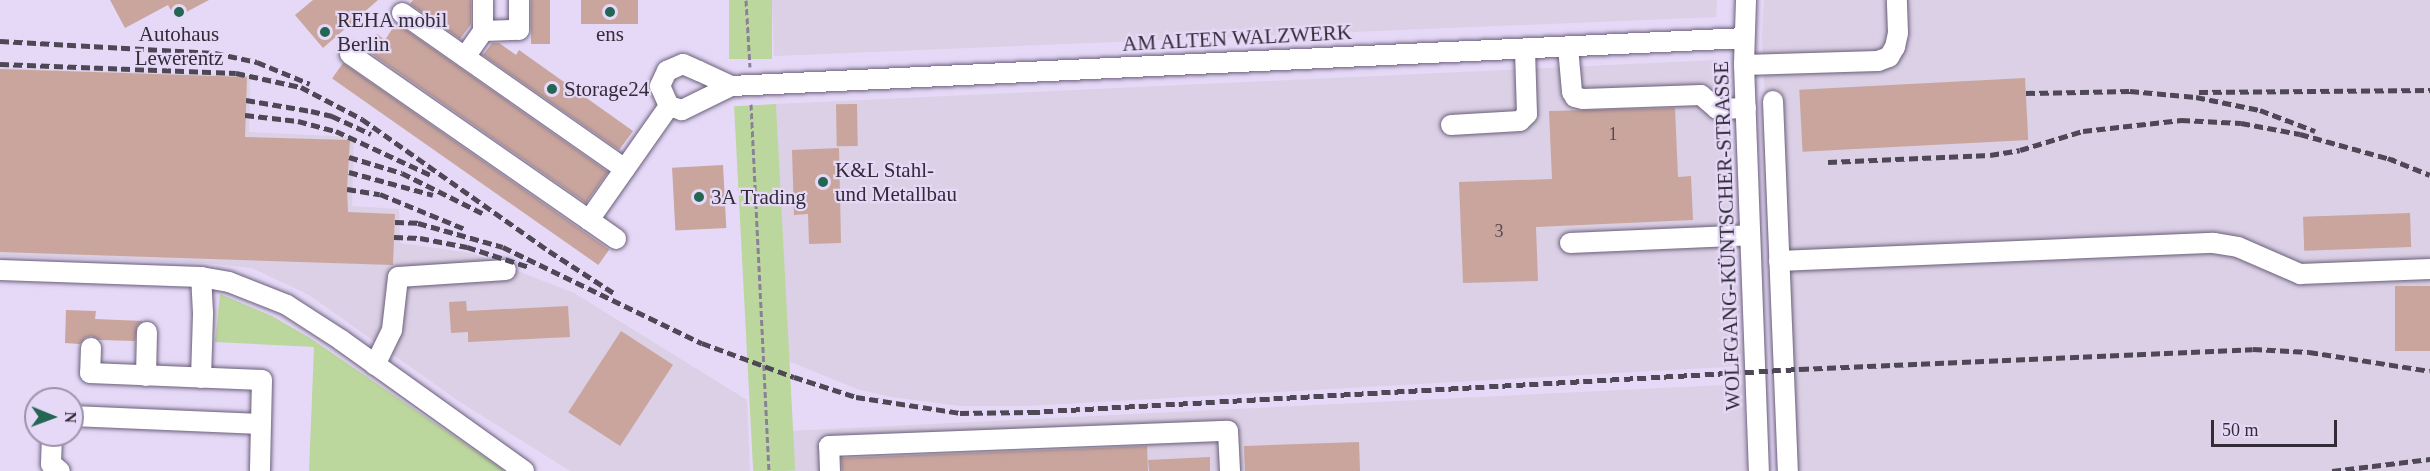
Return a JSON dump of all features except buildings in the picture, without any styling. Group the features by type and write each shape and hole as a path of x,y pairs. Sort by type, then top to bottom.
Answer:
{"street":[{"path":"465,57 483,31 483,0"},
{"path":"483,31 519,30 519,0"},
{"name":"WOLFGANG-KÜNTSCHER-STRASSE","path":"1746,0 1744,65 1759,471"},
{"path":"1744,65 1878,61 1889,57 1895,47 1898,33 1897,0"},
{"path":"402,13 625,169"},
{"name":"AM ALTEN WALZWERK","path":"741,85 683,64 667,70 660,86 669,106 682,110 741,85 1744,38"},
{"path":"1568,46 1572,92 1575,98 1701,95 1718,108 1746,108"},
{"path":"1451,125 1520,121 1527,114 1525,49"},
{"path":"350,54 616,239"},
{"path":"1773,101 1788,471"},
{"path":"589,220 669,106"},
{"path":"1570,243 1750,235"},
{"path":"1779,261 2214,243 2238,247 2300,274 2430,269"},
{"path":"0,270 201,277 229,282 287,305 524,471"},
{"path":"375,365 392,330 398,277 506,270"},
{"path":"201,277 203,313 201,378"},
{"path":"146,375 147,332"},
{"path":"91,348 90,373 262,380 260,471"},
{"path":"84,417 261,424"},
{"path":"830,471 829,446 1228,431 1230,471"},
{"path":"52,447 51,464 60,471"}],"path":[{"path":"746,0 741,85 769,471"}],"shaded area":[{"path":"772,0 1717,0 1716,17 774,56"},
{"path":"1764,0 2430,0 2430,471 1783,471 1762,37"},
{"path":"1716,60 1728,73 1742,366 1028,406 960,406 891,397 857,389 788,361 776,104"},
{"path":"0,68 250,76 249,132 354,137 352,206 399,209 400,243 471,253 574,293 747,400 750,471 570,471 460,402 309,295 252,268 205,263 0,256"},
{"path":"1743,384 1746,471 793,471 790,431"}],"green space":[{"path":"729,0 772,0 772,59 729,59"},
{"path":"776,104 795,470 753,471 734,106"},
{"path":"220,294 272,316 310,338 505,471 309,471 314,347 215,342"}],"railway":[{"path":"0,41 215,53 257,62 310,84"},
{"path":"0,64 236,73 301,87 362,119 549,251 614,293"},
{"path":"2199,92 2430,90"},
{"path":"2026,93 2130,91 2196,97 2260,110 2315,131"},
{"path":"246,100 332,116 371,134"},
{"path":"245,115 298,121 336,131 431,175"},
{"path":"1828,162 1990,155 2020,150 2083,131 2181,120 2241,123 2300,134 2394,160"},
{"path":"349,157 402,173 486,215"},
{"path":"2388,158 2430,175"},
{"path":"349,172 433,195"},
{"path":"347,189 380,194 465,229"},
{"path":"395,222 418,223 503,247 702,343 794,377 856,397 960,413 1031,412 1800,369 2253,349 2309,352 2430,371"},
{"path":"394,237 420,238 467,247 529,267"},
{"path":"2332,471 2430,459"}],"place":[{"name":"Autohaus Lewerentz","path":"179,12"},
{"name":"ens","path":"610,12"},
{"name":"REHA mobil Berlin","path":"325,32"},
{"name":"Storage24","path":"552,89"},
{"name":"K&L Stahl- und Metallbau","path":"823,182"},
{"name":"3A Trading","path":"699,197"}]}
